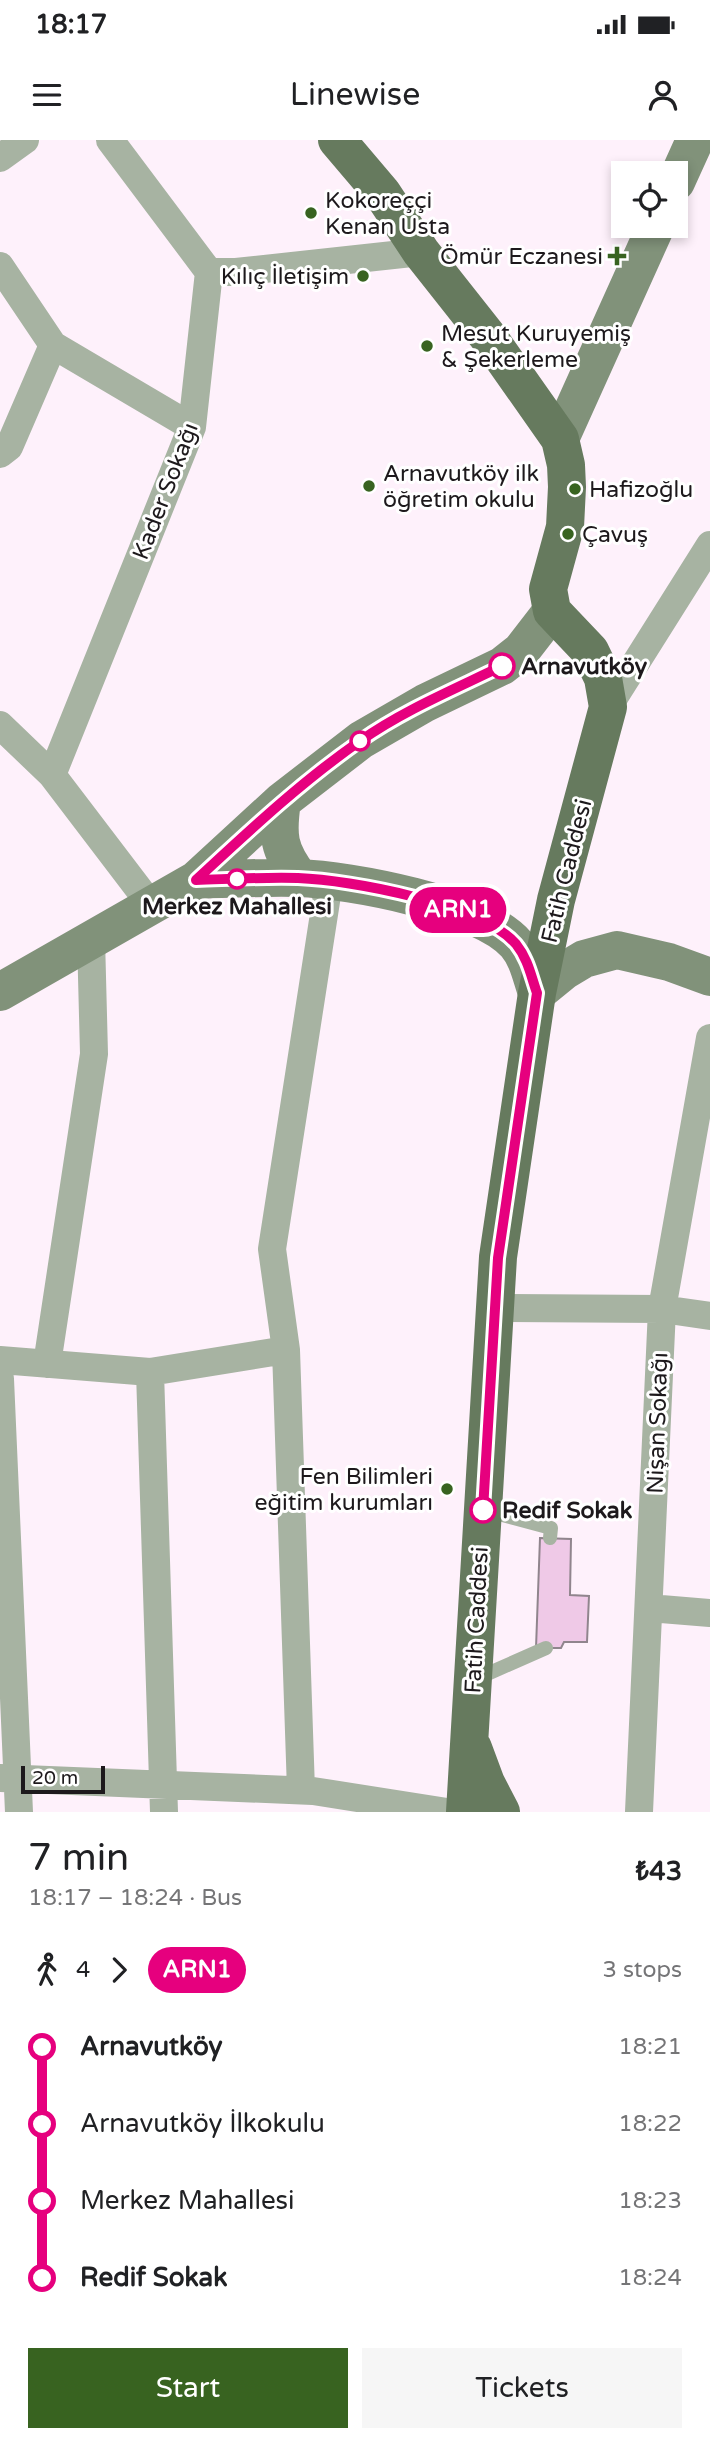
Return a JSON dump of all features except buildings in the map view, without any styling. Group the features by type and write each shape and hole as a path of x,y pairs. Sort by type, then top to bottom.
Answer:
{"main road":[{"path":"686,161 695,140"},
{"path":"352,146 421,252 489,338 559,439 566,465 567,487 565,527 548,589 552,611 590,651 603,678 608,707"},
{"path":"559,439 651,238"},
{"path":"0,992 196,880 282,801 361,740 425,703 502,666 521,651 552,611"},
{"name":"Fatih Caddesi","path":"465,1812 498,1258 537,993 556,900 608,707"},
{"path":"282,801 279,827 282,851 314,880"},
{"path":"196,880 314,880 373,887 460,910 498,930 514,942 525,957 537,993 584,959 617,950 669,962 710,977"},
{"path":"469,1736 486,1783 501,1812"}],"street":[{"path":"0,158 25,140"},
{"path":"110,140 209,272 236,272 421,252"},
{"path":"0,265 53,345 192,427"},
{"name":"Kader Sokağı","path":"52,775 192,427 209,272"},
{"path":"0,454 9,447 53,345"},
{"name":"Fatih Caddesi","path":"608,707 710,545"},
{"path":"0,725 52,775 151,905"},
{"path":"300,1790 286,1350 272,1249 314,880"},
{"path":"47,1364 94,1054 91,938"},
{"name":"Nişan Sokağı","path":"639,1812 662,1309 710,1038"},
{"path":"495,1308 662,1309 710,1316"},
{"path":"0,1360 150,1372 286,1350"},
{"path":"150,1372 164,1812"},
{"path":"0,1378 9,1779 19,1812"},
{"path":"649,1608 710,1613"},
{"path":"9,1779 300,1790 447,1812"}],"lane":[{"path":"483,1510 551,1528 550,1538"},
{"path":"473,1680 546,1648"}],"bus line":[{"name":"ARN1","path":"483,1510 498,1258 537,993 525,957 514,942 498,930 460,910 373,887 300,878 196,880 282,801 361,740 425,703 502,666"}],"place":[{"name":"Kokoreççi Kenan Usta","path":"311,213"},
{"name":"Ömür Eczanesi","path":"617,256"},
{"name":"Kılıç İletişim","path":"363,276"},
{"name":"Mesut Kuruyemiş & Şekerleme","path":"427,346"},
{"name":"Arnavutköy ilk öğretim okulu","path":"369,486"},
{"name":"Hafizoğlu","path":"575,489"},
{"name":"Çavuş","path":"568,534"},
{"name":"Arnavutköy","path":"502,666"},
{"name":"Merkez Mahallesi","path":"237,879"},
{"name":"Fen Bilimleri eğitim kurumları","path":"447,1489"},
{"name":"Redif Sokak","path":"483,1510"}]}
